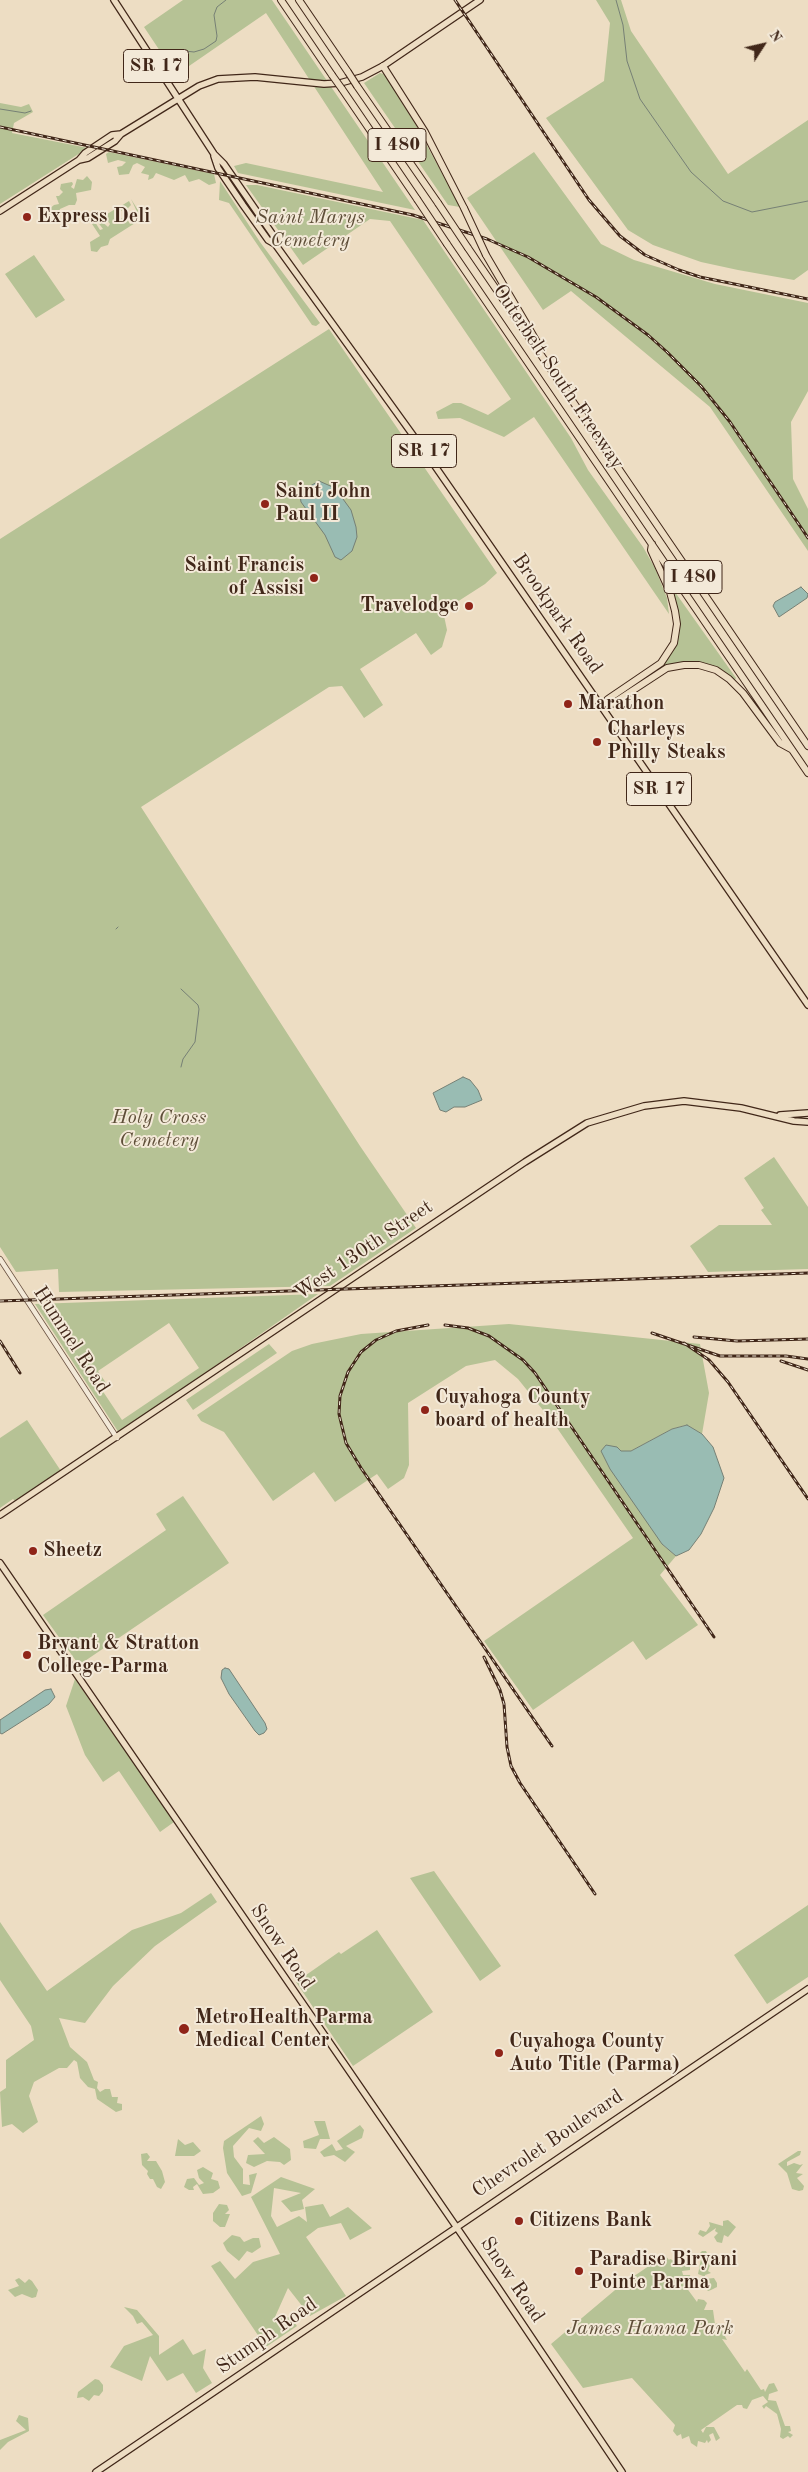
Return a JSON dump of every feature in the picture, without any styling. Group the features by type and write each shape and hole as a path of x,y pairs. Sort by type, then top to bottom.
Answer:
{"highway":[{"name":"Outerbelt South Freeway","path":"281,0 808,773"},
{"name":"Outerbelt South Freeway","path":"299,0 808,746"},
{"path":"384,66 425,132 486,255 553,372"},
{"path":"602,707 608,699 661,662 674,643 676,631 675,611 651,550 652,544"},
{"path":"602,707 612,704 667,668 684,664 699,665 716,670 729,678 743,693 780,744 792,749"}],"main road":[{"name":"Brookpark Road","path":"114,0 214,154 224,164 273,236 275,244 428,456 808,1005"},
{"path":"0,211 79,160 95,154 115,141 121,134 199,86 230,77 255,77 310,84 340,84 362,77 384,66 480,0"},
{"name":"West 130th Street","path":"0,1516 525,1162 582,1126 607,1116 644,1106 684,1101 741,1108 778,1115 794,1121 808,1122"},
{"name":"West 130th Street","path":"778,1115 808,1113"},
{"name":"Snow Road","path":"0,1564 456,2226 622,2472"},
{"name":"Chevrolet Boulevard","path":"456,2226 808,1989"},
{"name":"Stumph Road","path":"96,2472 456,2226"}],"street":[{"name":"Hummel Road","path":"0,1258 117,1438"}],"green space":[{"path":"183,0 272,0 415,210 238,173 234,166 246,163 383,192 266,13 176,75 144,27"},
{"path":"596,0 621,0 631,31 728,174 808,120 808,270 794,280 701,262 653,245 628,230 546,118 604,81 610,23"},
{"path":"380,73 384,74 416,125 460,207 448,205 364,83"},
{"path":"0,103 21,107 29,104 33,112 14,123 12,133 88,148 0,204"},
{"path":"109,152 214,174 216,183 209,185 199,179 189,182 185,175 174,180 156,173 153,178 148,180 149,175 141,173 145,167 137,163 133,165 129,174 119,175 117,167 122,166 126,162 118,160 108,163 106,154"},
{"path":"534,152 601,244 634,260 715,284 808,303 808,391 791,422 793,479 808,509 808,551 710,407 571,291 543,310 467,198"},
{"path":"87,176 92,182 91,190 76,193 77,200 75,205 69,205 60,209 59,212 57,210 41,222 39,219 43,214 54,205 59,204 56,196 63,192 60,189 61,184 72,182 71,187 74,189 77,179 83,180"},
{"path":"220,181 260,242 320,323 316,326 312,325 229,203 219,200"},
{"name":"Saint Marys Cemetery","path":"246,185 257,185 423,220 571,438 588,470 643,547 655,568 667,598 669,614 534,417 504,437 460,418 438,419 436,412 453,403 461,403 488,415 511,399 390,221 370,219 303,265"},
{"path":"131,199 143,218 110,239 108,245 101,247 97,252 91,251 90,242 100,236 92,224 95,222 100,230 103,229 97,221 99,219 108,227 110,224 104,216 120,206 122,210 118,215 120,219 126,217 130,224 133,223 121,206 129,201 131,205 126,210 130,216 139,216"},
{"path":"34,255 65,300 36,318 5,274"},
{"name":"Holy Cross Cemetery","path":"329,329 497,573 485,584 443,611 447,630 442,647 431,655 416,633 360,669 383,705 364,718 342,686 329,687 141,807 360,1146 416,1228 330,1286 59,1292 58,1269 16,1272 0,1247 0,539"},
{"path":"670,585 736,678 735,680 725,672 683,662 665,667 663,664 676,643"},
{"path":"774,1157 808,1207 808,1269 708,1272 690,1246 719,1225 772,1225 761,1210 764,1208 744,1178"},
{"path":"318,1294 119,1433 35,1304","holes":["169,1323 199,1368 122,1420 100,1387 106,1383 98,1371"]},
{"path":"509,1324 700,1344 709,1393 702,1434 686,1425 672,1429 631,1451 621,1451 662,1544 676,1556 660,1575 698,1625 646,1660 633,1641 533,1710 484,1641 633,1538 555,1425 518,1379 495,1360 466,1366 408,1403 409,1465 404,1478 388,1489 377,1474 335,1502 314,1472 273,1501 224,1432 201,1421 197,1415 292,1351 312,1344 361,1334"},
{"path":"269,1344 277,1353 193,1410 186,1400"},
{"path":"27,1420 61,1471 15,1501 13,1499 0,1508 0,1438"},
{"path":"183,1496 229,1563 79,1665 43,1615 166,1530 156,1514"},
{"path":"75,1679 174,1822 160,1832 119,1771 103,1782 85,1755 66,1706"},
{"path":"434,1871 501,1966 480,1981 410,1878"},
{"path":"211,1893 217,1902 155,1946 113,1986 85,2023 59,2018 70,2047 87,2062 94,2080 98,2082 97,2088 100,2092 110,2089 112,2097 118,2097 117,2103 122,2104 122,2110 116,2112 97,2099 95,2089 88,2087 80,2078 77,2062 74,2060 67,2068 59,2068 34,2082 29,2096 38,2122 23,2133 12,2124 2,2127 0,2092 6,2088 6,2060 34,2040 31,2026 0,1980 0,1922 47,1991 132,1930 181,1913"},
{"path":"808,1905 808,1977 767,2004 734,1955"},
{"path":"377,1930 433,2012 353,2066 296,1982 339,1952 341,1954"},
{"path":"261,2116 264,2124 261,2131 249,2128 233,2146 234,2157 243,2169 243,2184 250,2185 249,2175 257,2173 251,2193 242,2196 227,2173 223,2148 224,2141"},
{"path":"314,2121 325,2121 330,2139 320,2139 316,2149 304,2148 303,2141 319,2135"},
{"path":"360,2125 364,2130 362,2138 346,2146 355,2152 345,2162 334,2155 324,2157 320,2152 332,2144 336,2151 343,2149 337,2141"},
{"path":"258,2137 264,2143 274,2137 290,2149 291,2160 284,2165 280,2162 267,2161 254,2167 246,2163 248,2155 265,2154 253,2141"},
{"path":"178,2139 185,2145 193,2142 201,2151 194,2156 175,2156"},
{"path":"801,2151 800,2155 787,2162 787,2166 794,2163 803,2164 796,2173 803,2174 797,2178 804,2186 803,2190 799,2191 792,2189 787,2173 778,2164"},
{"path":"147,2153 150,2157 147,2161 156,2161 162,2171 165,2182 161,2189 157,2187 153,2179 150,2179 147,2174 148,2171 142,2165 141,2154"},
{"path":"203,2167 213,2173 211,2179 218,2181 220,2188 213,2193 203,2194 197,2184 193,2187 194,2190 184,2187 187,2179 194,2178 199,2185 204,2183 199,2178 197,2170"},
{"path":"281,2177 315,2189 302,2200 304,2209 291,2212 281,2201 301,2193 274,2188 271,2216 277,2227 299,2216 307,2222 305,2207 323,2204 330,2217 348,2207 372,2228 350,2240 341,2223 318,2228 306,2237 346,2296 310,2316 288,2288 275,2317 290,2317 297,2326 266,2347 211,2266 220,2261 235,2279 253,2262 280,2254 251,2197"},
{"path":"219,2204 227,2205 229,2210 225,2214 230,2214 225,2227 220,2227 213,2221 213,2213"},
{"path":"728,2220 736,2227 728,2237 724,2235 722,2243 717,2242 714,2237 718,2233 715,2231 716,2228 703,2237 698,2234 700,2230 706,2232 710,2226 709,2222 723,2226 723,2221"},
{"path":"232,2235 240,2237 244,2242 253,2238 259,2238 261,2247 252,2253 247,2251 239,2261 227,2251 223,2243"},
{"path":"702,2251 706,2251 711,2262 708,2271 711,2273 705,2275 705,2279 714,2278 717,2283 717,2287 708,2291 703,2285 703,2276 698,2274 701,2259 697,2256"},
{"name":"James Hanna Park","path":"665,2255 669,2260 677,2262 681,2268 683,2265 690,2265 690,2270 682,2271 683,2275 690,2275 693,2288 686,2287 697,2302 698,2299 704,2300 707,2303 704,2310 713,2310 715,2324 718,2323 727,2340 722,2339 745,2372 747,2369 761,2390 764,2389 765,2392 769,2384 774,2383 778,2391 769,2394 768,2400 776,2401 785,2426 790,2426 791,2431 788,2432 793,2435 790,2438 788,2436 783,2439 780,2437 781,2429 777,2414 766,2406 764,2409 762,2406 768,2402 763,2396 752,2400 747,2409 743,2408 742,2405 737,2405 701,2430 703,2433 706,2427 714,2427 720,2438 716,2441 713,2433 709,2435 711,2440 708,2443 707,2440 705,2443 698,2441 697,2447 691,2443 689,2436 682,2439 681,2434 677,2436 673,2431 675,2425 632,2378 583,2388 551,2344 621,2285"},
{"path":"19,2278 25,2283 29,2279 32,2281 38,2290 36,2297 32,2298 22,2294 15,2297 8,2290 19,2286 15,2280"},
{"path":"124,2307 137,2310 159,2336 159,2355 183,2339 193,2355 206,2349 203,2368 212,2383 196,2393 183,2373 167,2381 150,2356 142,2381 110,2367 124,2346 153,2335 142,2322 137,2324 133,2316"},
{"path":"95,2379 99,2380 103,2385 103,2391 99,2396 94,2395 89,2401 83,2397 77,2398 78,2392"},
{"path":"19,2415 28,2418 29,2431 8,2442 0,2450 0,2440 26,2430 16,2421"}],"water":[{"path":"319,481 335,488 351,510 356,527 357,537 352,551 341,560 335,557 325,535 301,502 300,495 303,490"},
{"path":"801,587 808,594 807,598 779,617 773,606 775,602"},
{"path":"463,1077 470,1080 478,1090 482,1100 465,1107 454,1107 446,1112 440,1110 433,1093"},
{"path":"687,1425 702,1434 713,1447 724,1478 714,1508 701,1534 689,1550 676,1556 662,1544 610,1469 601,1451 606,1445 617,1447 621,1451 631,1451 672,1429"},
{"path":"225,1668 229,1669 265,1723 267,1729 264,1733 259,1735 255,1731 229,1694 221,1678 222,1670"},
{"path":"51,1689 55,1697 49,1704 2,1734 0,1733 0,1720 45,1690"}],"waterway":[{"path":"158,51 194,52 204,49 216,41 214,15 217,7 226,0"},
{"path":"616,0 623,25 627,61 640,99 691,172 723,201 752,212 808,201"},
{"path":"0,109 25,113 31,111"},
{"path":"181,989 198,1005 199,1009 195,1042 183,1059 181,1067"}],"railway":[{"path":"455,0 589,200 620,236 645,255 679,270 700,277 808,299"},
{"path":"0,127 413,215 487,239 528,257 596,297 648,335 701,386 730,422 808,538"},
{"path":"0,1301 808,1273"},
{"path":"428,1325 396,1331 376,1340 361,1352 348,1372 340,1396 339,1414 346,1443 361,1468 552,1746"},
{"path":"445,1325 468,1328 489,1336 523,1360 535,1373 714,1637"},
{"path":"652,1333 720,1356 786,1356 808,1359"},
{"path":"694,1337 737,1341 808,1339"},
{"path":"0,1341 20,1373"},
{"path":"684,1343 709,1360 728,1382 808,1499"},
{"path":"781,1361 808,1370"},
{"path":"484,1657 500,1690 504,1704 507,1747 511,1766 520,1783 595,1894"}],"place":[{"name":"Express Deli","path":"27,217"},
{"name":"Saint John Paul II","path":"265,504"},
{"name":"Saint Francis of Assisi","path":"314,578"},
{"name":"Travelodge","path":"469,606"},
{"name":"Marathon","path":"568,704"},
{"name":"Charleys Philly Steaks","path":"597,742"},
{"name":"Cuyahoga County board of health","path":"425,1410"},
{"name":"Sheetz","path":"33,1551"},
{"name":"Bryant & Stratton College-Parma","path":"27,1655"},
{"name":"MetroHealth Parma Medical Center","path":"184,2029"},
{"name":"Cuyahoga County Auto Title (Parma)","path":"499,2053"},
{"name":"Citizens Bank","path":"519,2221"},
{"name":"Paradise Biryani Pointe Parma","path":"579,2271"}]}
